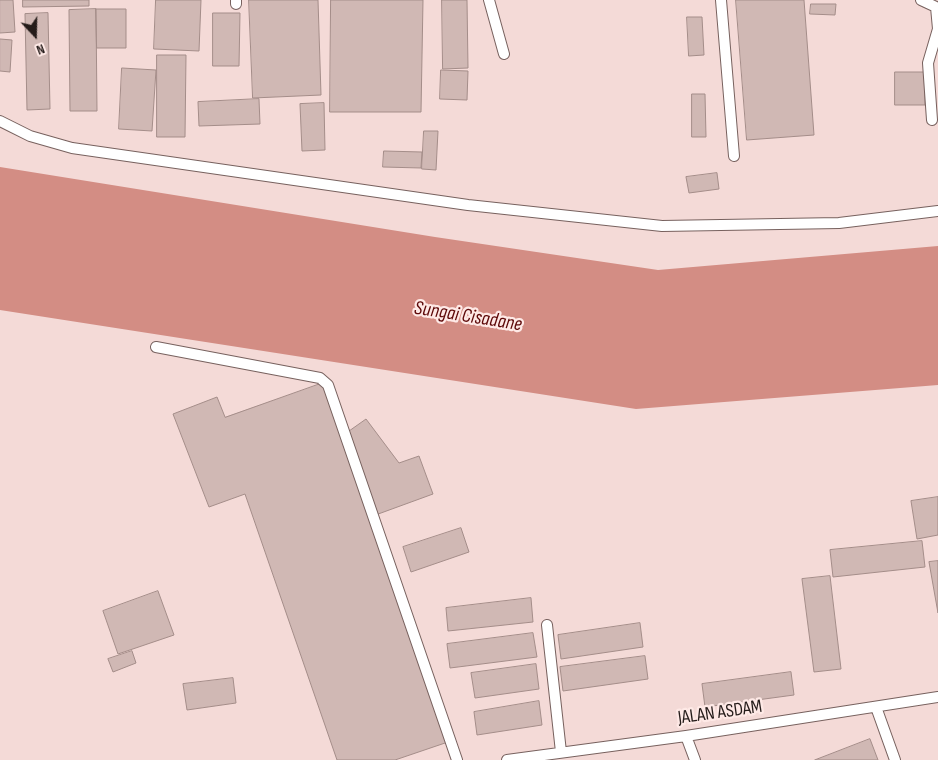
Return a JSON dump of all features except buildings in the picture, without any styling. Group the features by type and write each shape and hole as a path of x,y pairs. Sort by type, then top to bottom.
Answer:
{"lane":[{"path":"489,0 504,54"},
{"path":"721,0 734,156"},
{"path":"921,0 936,7 938,29 928,63 932,120"},
{"path":"0,121 30,136 72,148 468,205 662,226 839,223 938,211"},
{"path":"156,347 320,378 328,385 457,760"},
{"path":"547,625 561,752"},
{"name":"JALAN ASDAM","path":"506,760 686,736 938,697"},
{"path":"876,707 895,760"},
{"path":"686,736 695,760"}],"water":[{"name":"Sungai Cisadane","path":"0,167 435,237 658,270 938,246 938,385 636,409 0,310"}]}
